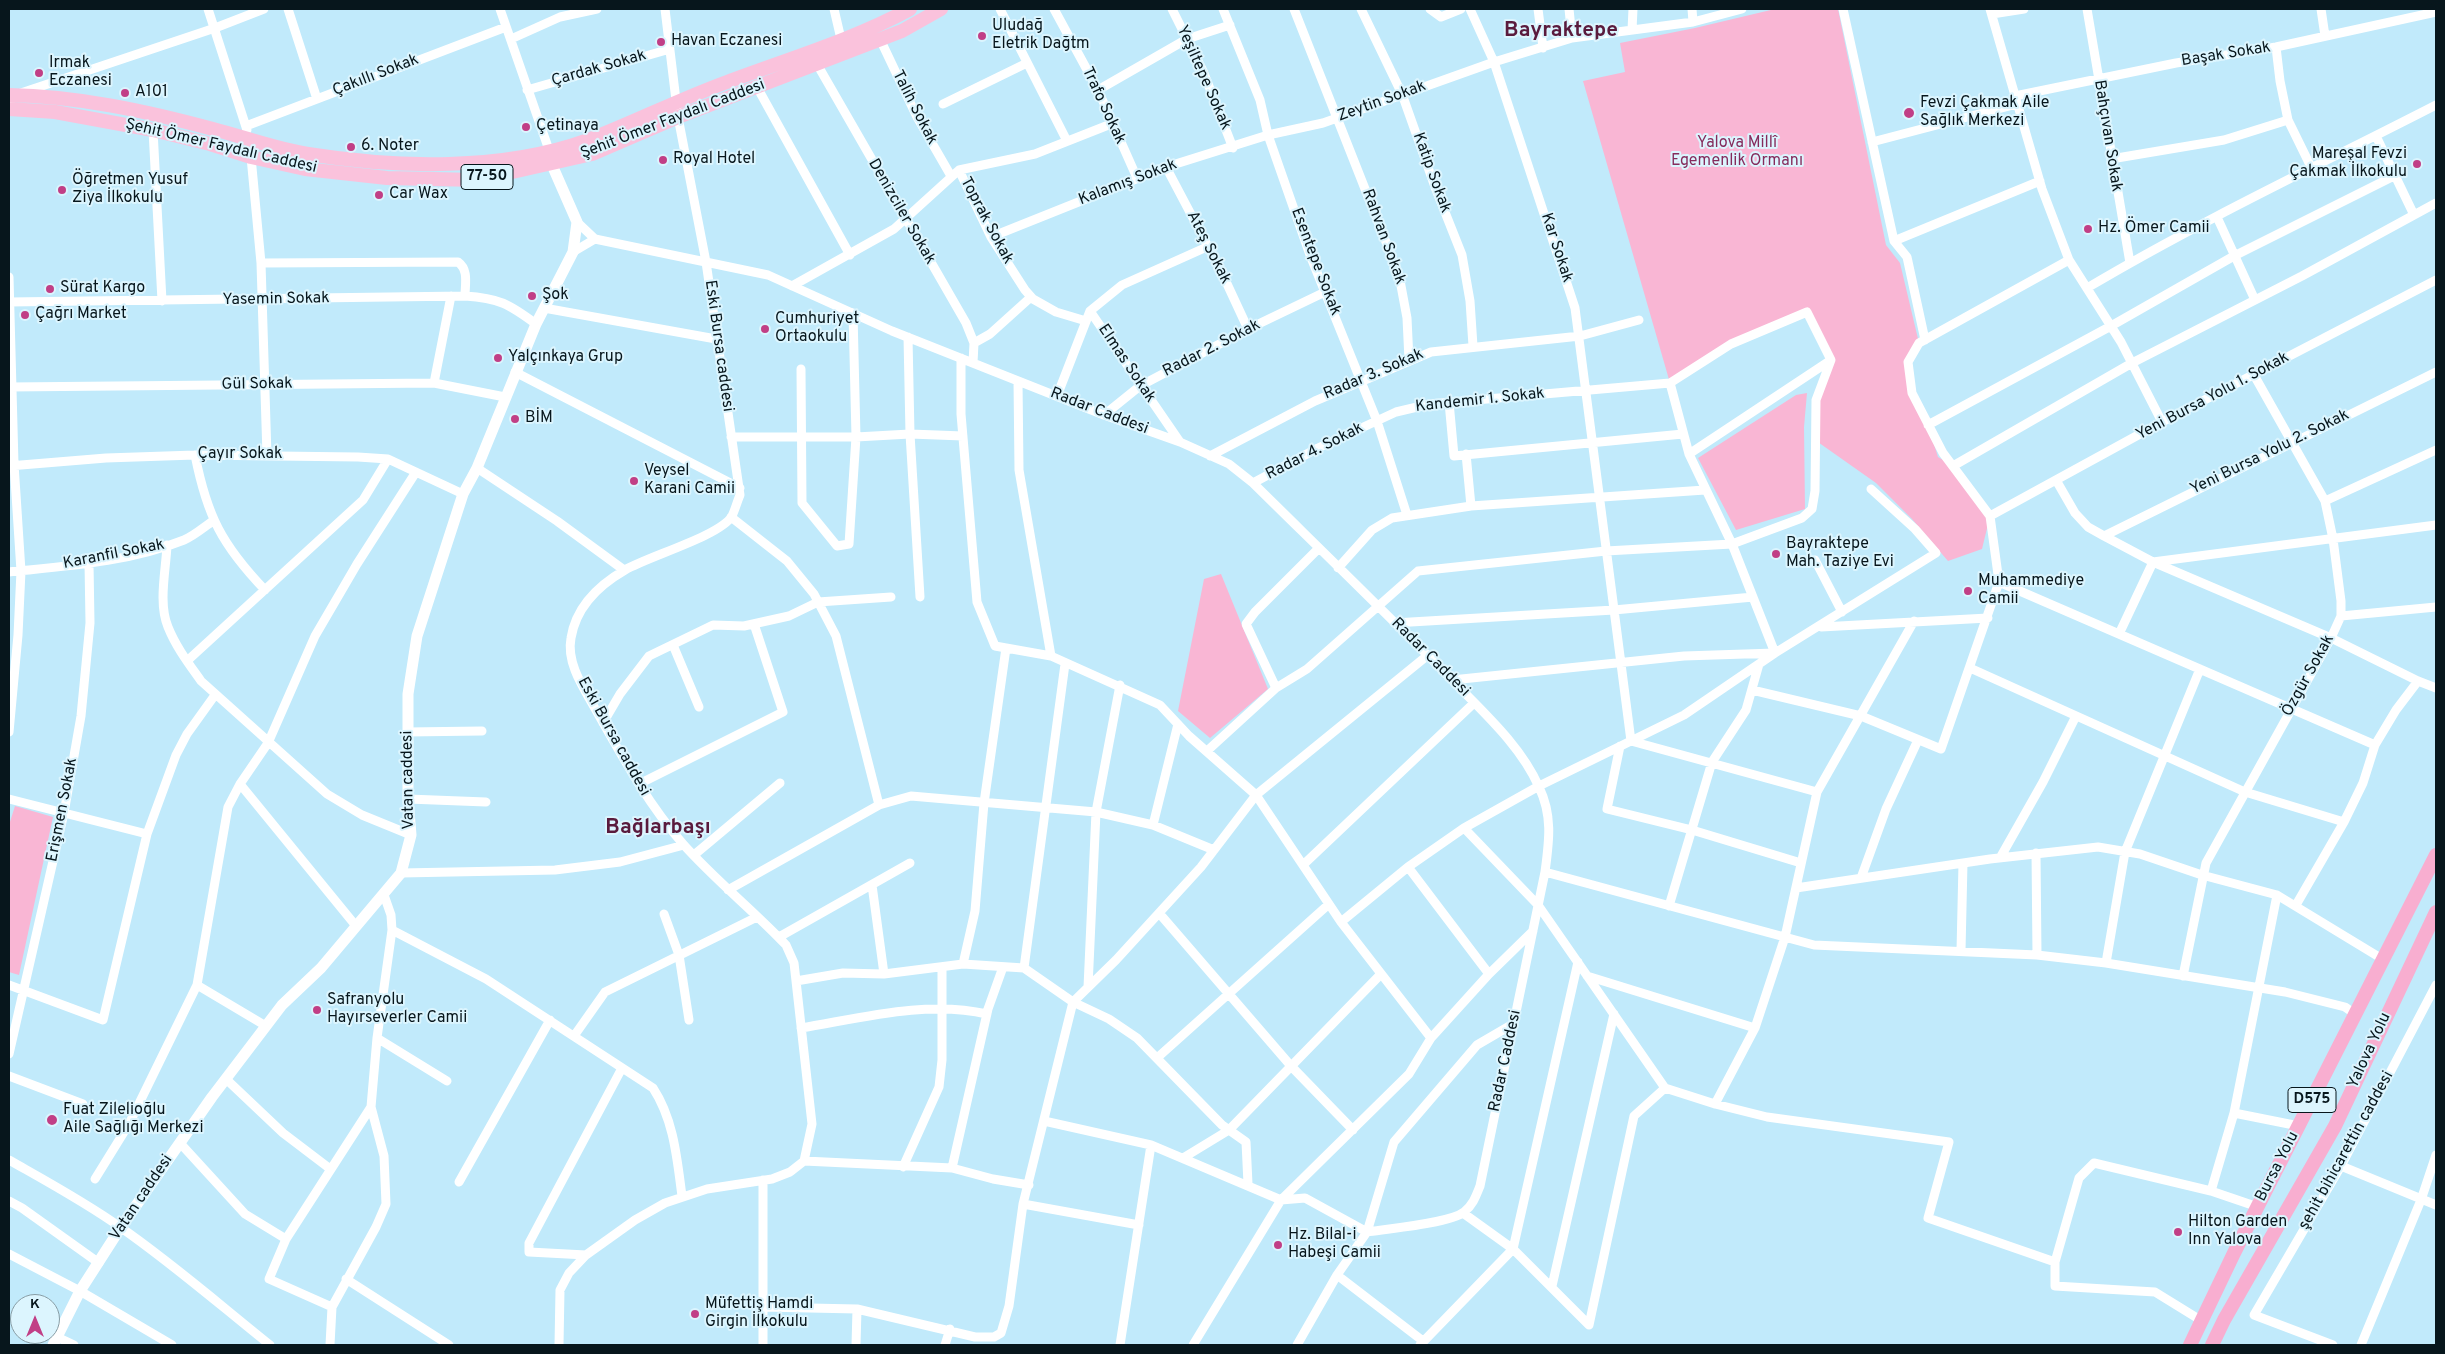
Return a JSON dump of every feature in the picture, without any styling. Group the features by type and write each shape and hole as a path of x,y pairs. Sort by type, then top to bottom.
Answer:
{"highway":[{"name":"Bursa Yolu","path":"2190,1345 2436,856"},
{"name":"Yalova Yolu","path":"2212,1345 2224,1320 2335,1126 2436,912"}],"main road":[{"name":"Şehit Ömer Faydalı Caddesi","path":"11,97 57,96 157,115 307,154 388,163 475,164 549,150 587,140 676,100 841,39 910,9"},
{"name":"Şehit Ömer Faydalı Caddesi","path":"9,109 55,112 153,130 210,144 251,157 305,169 387,178 476,180 552,165 592,154 678,117 902,31 942,9"},
{"path":"549,150 552,165"}],"street":[{"path":"208,9 250,140"},
{"path":"11,97 215,28 264,9"},
{"path":"288,9 317,99"},
{"path":"500,9 549,150"},
{"path":"511,39 560,17 597,9"},
{"name":"Eski Bursa caddesi","path":"665,9 678,117 706,262 740,495 731,517 713,533 675,547 624,570 597,589 586,602 575,621 570,640 571,662 603,723 652,805 684,845 728,890 786,944 794,963 812,1124 804,1161"},
{"path":"834,9 841,39"},
{"path":"1000,9 1067,141"},
{"name":"Trafo Sokak","path":"1054,9 1098,90 1137,178"},
{"name":"Yeşiltepe Sokak","path":"1172,9 1203,71 1233,148"},
{"name":"Esentepe Sokak","path":"1224,9 1260,100 1268,135 1326,292 1377,421 1407,515"},
{"name":"Rahvan Sokak","path":"1294,9 1339,118 1399,275 1407,318 1409,360"},
{"name":"Katip Sokak","path":"1361,9 1402,94 1435,187 1462,255 1470,301 1473,346"},
{"path":"1430,9 1440,17 1461,9"},
{"name":"Kar Sokak","path":"1470,9 1494,62 1576,308 1598,498 1631,741"},
{"path":"1538,9 1543,48"},
{"path":"1569,9 1572,38"},
{"path":"1632,30 1633,9"},
{"path":"1692,9 1692,22"},
{"name":"Zeytin Sokak","path":"1268,135 1339,118 1494,62 1572,38 1692,22 1742,9"},
{"path":"1843,9 1894,241 1907,256 1925,340"},
{"path":"2024,9 1991,11 2040,181 2069,260 2111,326 2162,422"},
{"name":"Bahçıvan Sokak","path":"2087,9 2130,263"},
{"path":"2321,9 2325,36"},
{"name":"Başak Sokak","path":"1872,142 2016,100 2098,80 2176,63 2276,47 2436,12"},
{"path":"1098,90 1187,40 1230,25"},
{"name":"Çakıllı Sokak","path":"246,126 506,27"},
{"name":"Talih Sokak","path":"880,40 917,117 951,176"},
{"path":"2276,47 2280,81 2288,120 2311,167"},
{"name":"Çardak Sokak","path":"528,90 670,49"},
{"path":"943,104 1027,63"},
{"name":"Denizciler Sokak","path":"817,64 966,324 974,343 974,363"},
{"path":"757,87 850,255"},
{"path":"2087,288 2130,263 2311,167 2436,105"},
{"path":"2111,159 2224,140 2288,120"},
{"path":"792,286 894,229 959,170 1035,154 1112,124"},
{"path":"153,130 162,301"},
{"name":"Kalamış Sokak","path":"991,237 1166,167 1233,148 1268,135"},
{"path":"2376,136 2414,215"},
{"path":"251,157 261,263 267,456"},
{"path":"552,165 576,222 595,239 572,252"},
{"name":"Ateş Sokak","path":"1166,167 1209,246 1248,329"},
{"name":"Toprak Sokak","path":"959,170 991,237 1025,290 1031,297 1056,312 1086,321"},
{"path":"1928,425 2111,326 2234,256 2394,176"},
{"path":"1894,241 2040,181"},
{"path":"1953,466 2132,363 2255,300 2436,202"},
{"path":"2217,217 2255,300"},
{"name":"Vatan caddesi","path":"60,1331 80,1291 121,1227 226,1079 282,1005 321,968 401,873 410,835 407,732 408,694 417,636 463,494 477,468 504,397 536,324 572,252 576,222"},
{"name":"Radar Caddesi","path":"595,239 768,275 908,337 1104,415 1180,442 1229,464 1253,483 1378,605 1474,703 1524,760 1539,786 1547,807 1550,828 1545,872 1480,1186 1473,1204 1463,1213"},
{"path":"1057,396 1090,311 1122,286 1209,246"},
{"path":"1752,690 1860,716 1941,749 1999,582 1990,516 1953,466 1928,425 1912,393 1908,362 1918,343 2069,260"},
{"path":"261,263 458,262 463,266 465,273 465,296"},
{"path":"9,277 11,465 21,571 9,732"},
{"name":"Yeni Bursa Yolu 1. Sokak","path":"1990,516 2162,422 2436,280"},
{"name":"Radar 2. Sokak","path":"1104,415 1140,386 1248,329 1326,292"},
{"path":"434,383 451,296"},
{"name":"Yasemin Sokak","path":"9,302 262,301 465,296 495,300 511,305 536,324"},
{"path":"974,343 990,334 1031,297"},
{"path":"544,308 716,339"},
{"name":"Elmas Sokak","path":"1090,311 1180,442"},
{"path":"1207,751 1276,688 1307,669 1418,571 1606,551 1732,544 1802,518 1812,509 1815,491 1816,400 1832,360 1807,312 1731,344 1670,383 1689,454 1732,544 1775,653"},
{"path":"801,369 802,503 837,546 849,544 856,437 853,313"},
{"name":"Radar 3. Sokak","path":"1210,456 1314,401 1430,352 1580,336 1639,320"},
{"path":"908,337 910,434 920,597"},
{"path":"961,358 963,436 977,602 995,646 1050,656 1160,704 1178,724 1256,795 1341,922 1380,975 1431,1038"},
{"path":"1689,454 1832,360"},
{"path":"515,372 740,488"},
{"name":"Yeni Bursa Yolu 2. Sokak","path":"2104,536 2436,372"},
{"name":"Özgür Sokak","path":"2183,976 2202,875 2206,863 2331,638 2341,616 2333,539 2325,502 2254,375"},
{"path":"1018,381 1019,470 1050,656"},
{"name":"Gül Sokak","path":"10,386 265,386 434,383 504,397"},
{"name":"Kandemir 1. Sokak","path":"1377,421 1396,412 1448,402 1670,383"},
{"path":"1448,402 1454,456 1683,434"},
{"name":"Radar 4. Sokak","path":"1253,483 1318,448 1377,421"},
{"path":"731,437 856,437 910,434 963,436"},
{"path":"2325,502 2436,450"},
{"path":"1466,454 1471,506"},
{"path":"195,455 202,489 213,521 240,564 265,590"},
{"name":"Çayır Sokak","path":"11,465 195,455 388,459 463,494"},
{"path":"187,661 363,500 388,459"},
{"path":"477,468 557,521 624,570"},
{"path":"95,1179 129,1124 196,985 228,807 240,784 268,743 315,636 357,564 416,472"},
{"path":"2056,480 2075,513 2088,527 2104,536 2153,562 2331,638 2436,688"},
{"path":"1341,922 1408,867 1464,828 1539,786 1684,715 1775,653 1819,628 1936,553 1915,529 1871,489"},
{"path":"1338,568 1372,530 1392,518 1471,506 1705,490"},
{"path":"731,517 786,561 818,602 836,636 879,805"},
{"name":"Karanfil Sokak","path":"9,572 89,563 167,545 185,540 213,521"},
{"path":"2153,562 2436,525"},
{"path":"167,545 164,603 167,626 187,661 215,696 327,794 362,816 410,835"},
{"path":"1276,688 1246,624 1255,612 1319,548"},
{"path":"1815,560 1842,612"},
{"path":"2119,634 2153,562"},
{"name":"Erişmen Sokak","path":"9,1054 64,813 81,716 90,623 89,563"},
{"path":"1999,582 2375,745"},
{"path":"603,723 620,694 649,656 713,625 744,626 754,624 790,616 818,602 891,597"},
{"path":"1394,623 1614,610 1753,597"},
{"path":"2341,616 2436,607"},
{"path":"1819,628 1988,618"},
{"path":"1715,1104 1755,1028 1785,937 1817,792 1914,621"},
{"path":"639,784 783,712 754,624"},
{"path":"673,644 699,707"},
{"path":"964,964 975,911 984,803 1006,648"},
{"path":"1452,680 1684,656 1775,653"},
{"path":"762,1307 857,1309 975,1337 994,1337 1001,1333 1010,1297 1023,1204 1072,1002 1159,913 1214,850 1256,795 1428,655"},
{"path":"1024,968 1065,664"},
{"path":"1669,906 1712,762 1746,710 1759,664"},
{"path":"1970,668 2245,792 2344,822"},
{"path":"2106,963 2125,852 2163,755 2200,669"},
{"path":"2296,905 2344,822 2363,783 2375,745 2396,710 2418,681"},
{"path":"1088,987 1096,812 1120,685"},
{"path":"9,985 103,1020 146,834 176,755 187,734 215,696"},
{"path":"1303,865 1474,703"},
{"path":"2000,858 2076,716"},
{"path":"1153,825 1178,724"},
{"path":"407,732 482,731"},
{"path":"1861,878 1886,809 1918,740"},
{"path":"1631,741 1817,792"},
{"path":"1620,746 1607,809 1692,830 1802,862"},
{"path":"694,855 780,783"},
{"path":"240,784 356,926"},
{"path":"728,890 879,805 911,796 1096,812 1153,825 1214,850"},
{"path":"9,799 146,834"},
{"path":"408,799 486,802"},
{"path":"1464,828 1538,905 1666,1088 1715,1104 1767,1117 1948,1142 1928,1218 2055,1262"},
{"path":"401,873 555,870 620,862 684,845"},
{"path":"1796,888 1963,863 2098,847 2140,854 2202,875 2277,895 2384,960"},
{"path":"2036,854 2037,955"},
{"path":"779,937 910,863"},
{"path":"1961,951 1963,863"},
{"path":"1408,867 1490,974"},
{"path":"1545,872 1814,944 1840,947 2037,955 2106,963 2258,988 2345,1007 2356,1014"},
{"path":"872,884 884,974"},
{"path":"330,1345 332,1308 346,1279 376,1227 386,1204 384,1156 371,1106 377,1038 392,930 391,915 384,895"},
{"path":"2210,1191 2234,1113 2277,895"},
{"path":"1157,1058 1329,904"},
{"path":"1159,913 1291,1066 1353,1130"},
{"path":"664,914 679,955 689,1020"},
{"path":"574,1036 605,992 757,917"},
{"path":"392,930 486,979 653,1088 664,1105 671,1128 682,1196"},
{"path":"1193,1345 1281,1200 1409,1074 1431,1038 1533,931"},
{"path":"1337,1275 1422,1343 1513,1249 1578,962"},
{"path":"796,981 843,973 884,974 964,964 1024,968 1072,1002 1108,1019 1138,1038 1229,1130 1246,1142 1248,1184"},
{"path":"903,1166 939,1087 942,967"},
{"path":"952,1168 987,1014 1003,967"},
{"path":"1183,1158 1229,1130 1380,975"},
{"path":"1588,976 1755,1028"},
{"path":"196,985 266,1026"},
{"name":"şehit bihicarettin caddesi","path":"2333,1345 2254,1315 2341,1166 2436,985"},
{"path":"801,1028 888,1013 965,1009 987,1014"},
{"path":"1552,1286 1614,1014"},
{"path":"459,1182 550,1020"},
{"path":"1297,1345 1337,1275 1367,1232 1394,1142 1478,1045 1513,1024"},
{"path":"377,1038 447,1081"},
{"path":"586,1255 529,1252 529,1243 622,1068"},
{"path":"9,1076 83,1104"},
{"path":"226,1079 283,1133 329,1168"},
{"path":"1044,1121 1107,1133 1150,1145 1248,1184 1281,1200 1305,1198 1367,1232 1449,1218 1463,1213 1513,1249 1552,1286 1588,1325 1634,1116 1666,1088"},
{"path":"332,1308 269,1279 286,1239 329,1168 371,1106"},
{"path":"2234,1113 2299,1126"},
{"path":"180,1143 246,1214 286,1239"},
{"path":"1120,1345 1150,1145"},
{"path":"2361,1345 2421,1200 2436,1155"},
{"path":"9,1160 81,1201 121,1227 192,1281 270,1345"},
{"path":"559,1345 560,1290 569,1273 586,1255 634,1220 682,1196 730,1184 772,1179 790,1172 804,1161 952,1168 992,1179 1029,1185"},
{"path":"2202,1321 2155,1292 2055,1286 2055,1262 2079,1178 2094,1163 2210,1191 2258,1207"},
{"path":"2341,1166 2436,1205"},
{"path":"763,1180 763,1345"},
{"path":"9,1201 22,1208 99,1263"},
{"path":"1023,1204 1138,1225"},
{"path":"9,1254 80,1291 172,1345"},
{"path":"346,1279 445,1344"},
{"path":"856,1345 857,1309"},
{"path":"945,1345 950,1330"},
{"path":"60,1342 74,1345"}],"green space":[{"name":"Yalova Millî Egemenlik Ormanı","path":"1775,9 1838,9 1886,245 1900,263 1919,343 1908,362 1912,393 1928,425 1938,457 1953,466 1990,516 1982,549 1948,561 1912,519 1876,483 1815,440 1816,400 1831,360 1807,312 1731,344 1670,383 1583,81 1625,72 1620,43"},
{"path":"1807,393 1804,427 1805,509 1736,530 1698,458 1796,395"},
{"path":"1221,574 1268,689 1210,738 1178,711 1204,579"},
{"path":"15,806 53,817 19,975 9,972 9,825"}],"place":[{"name":"Uludağ Eletrik Dağtm","path":"982,36"},
{"name":"Havan Eczanesi","path":"661,42"},
{"name":"Irmak Eczanesi","path":"39,73"},
{"name":"A101","path":"125,93"},
{"name":"Fevzi Çakmak Aile Sağlık Merkezi","path":"1909,113"},
{"name":"Çetinaya","path":"526,127"},
{"name":"6. Noter","path":"351,147"},
{"name":"Royal Hotel","path":"663,160"},
{"name":"Mareşal Fevzi Çakmak İlkokulu","path":"2417,164"},
{"name":"Öğretmen Yusuf Ziya İlkokulu","path":"62,190"},
{"name":"Car Wax","path":"379,195"},
{"name":"Hz. Ömer Camii","path":"2088,229"},
{"name":"Sürat Kargo","path":"50,289"},
{"name":"Şok","path":"532,296"},
{"name":"Çağrı Market","path":"25,315"},
{"name":"Cumhuriyet Ortaokulu","path":"765,329"},
{"name":"Yalçınkaya Grup","path":"498,358"},
{"name":"BİM","path":"515,419"},
{"name":"Veysel Karani Camii","path":"634,481"},
{"name":"Bayraktepe Mah. Taziye Evi","path":"1776,554"},
{"name":"Muhammediye Camii","path":"1968,591"},
{"name":"Safranyolu Hayırseverler Camii","path":"317,1010"},
{"name":"Fuat Zilelioğlu Aile Sağlığı Merkezi","path":"52,1120"},
{"name":"Hilton Garden Inn Yalova","path":"2178,1232"},
{"name":"Hz. Bilal-i Habeşi Camii","path":"1278,1245"},
{"name":"Müfettiş Hamdi Girgin İlkokulu","path":"695,1314"}],"district":[{"name":"Bayraktepe","path":"1561,32"},
{"name":"Bağlarbaşı","path":"658,829"}]}
